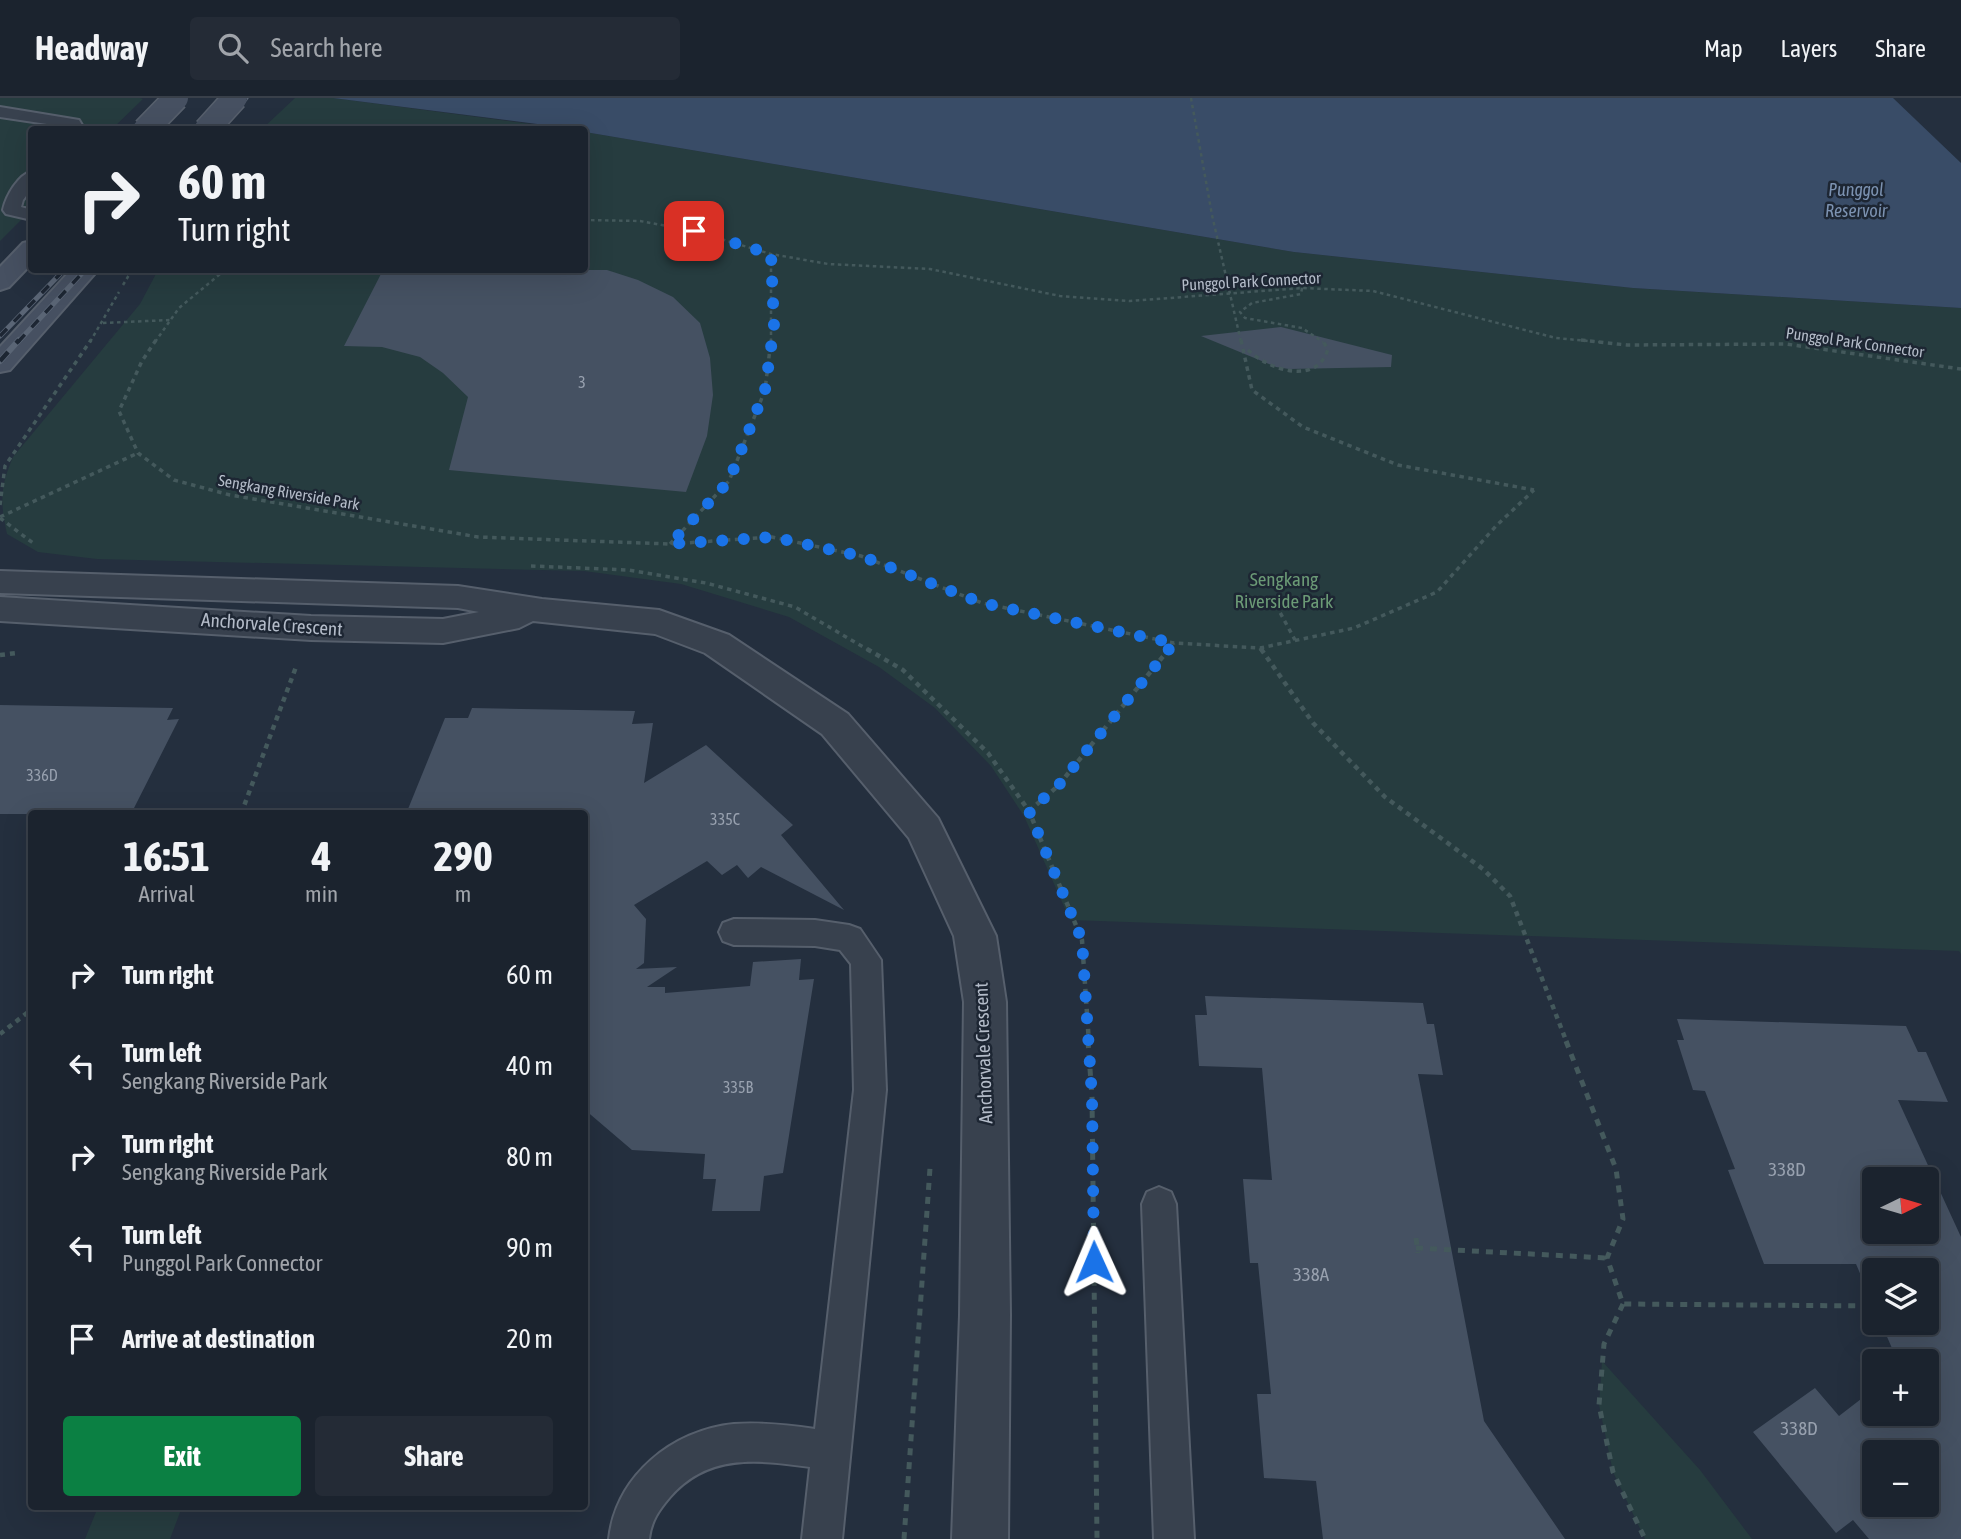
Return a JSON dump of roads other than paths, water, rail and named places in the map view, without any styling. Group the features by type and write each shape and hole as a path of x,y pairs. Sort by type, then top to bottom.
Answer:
{"street":[{"path":"149,126 176,98"},
{"path":"210,126 235,98"},
{"path":"0,282 28,252"},
{"path":"0,364 83,273"},
{"name":"Anchorvale Crescent","path":"0,582 458,597 542,611 659,622 718,644 835,724 924,829 975,936 985,1003 985,1315 980,1539"},
{"name":"Anchorvale Crescent","path":"0,609 311,628 443,631 542,611"}],"lane":[{"path":"0,112 51,117 74,126"},
{"path":"28,181 13,199 12,210 28,214"},
{"path":"734,932 816,933 849,938 866,960 870,1090 822,1539"},
{"path":"1159,1204 1174,1539"},
{"path":"629,1539 631,1516 660,1476 683,1457 705,1447 778,1443 832,1451"}],"water":[{"name":"Punggol Reservoir","path":"333,98 1961,98 1961,308 1633,288 1294,252 588,133 588,126 553,126"}],"railway":[{"path":"201,126 227,98"},
{"path":"220,126 246,98"},
{"path":"0,336 61,273"},
{"path":"18,342 82,273"},
{"path":"0,361 19,340"}],"park label":[{"name":"Sengkang Riverside Park","path":"1284,590"}]}
